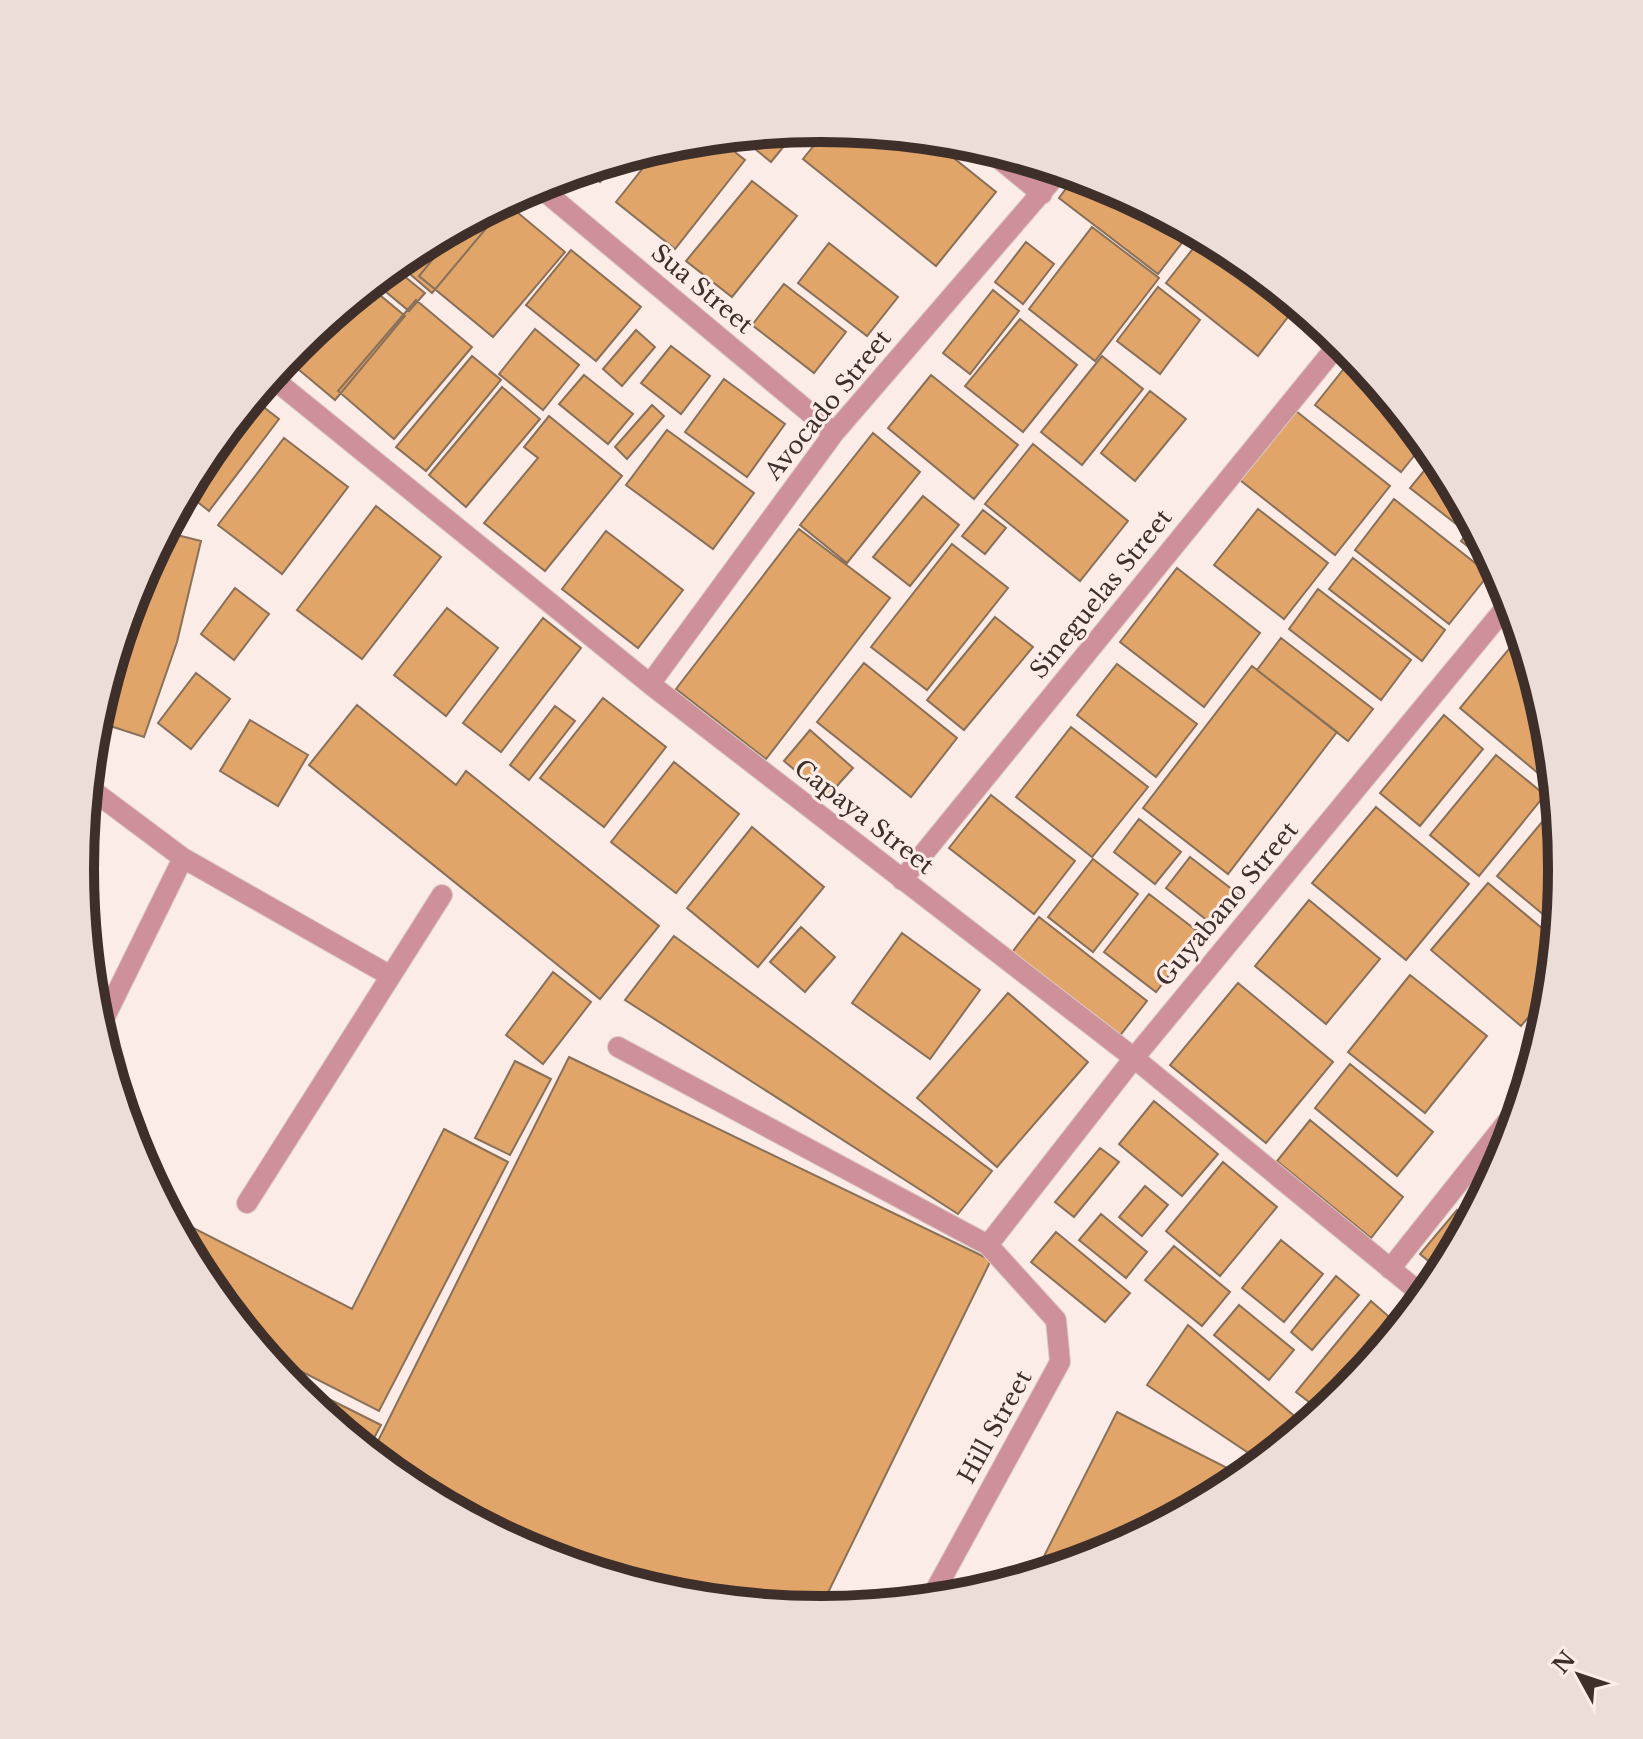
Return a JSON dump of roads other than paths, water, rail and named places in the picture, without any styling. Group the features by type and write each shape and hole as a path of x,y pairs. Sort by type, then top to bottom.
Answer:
{"street":[{"path":"1009,167 1042,194"},
{"name":"Avocado Street","path":"650,684 834,433 1053,180"},
{"name":"Sua Street","path":"549,195 834,433"},
{"name":"Sineguelas Street","path":"902,880 1332,352"},
{"name":"Capaya Street","path":"280,384 650,684 1134,1058 1415,1289"},
{"name":"Guyabano Street","path":"988,1245 1134,1058 1502,612"},
{"path":"98,795 183,858 389,975"},
{"path":"108,1011 183,858"},
{"path":"247,1203 442,895"},
{"name":"Hill Street","path":"618,1047 988,1245 1056,1320 1060,1362 937,1587"},
{"path":"1390,1269 1500,1130"}]}
